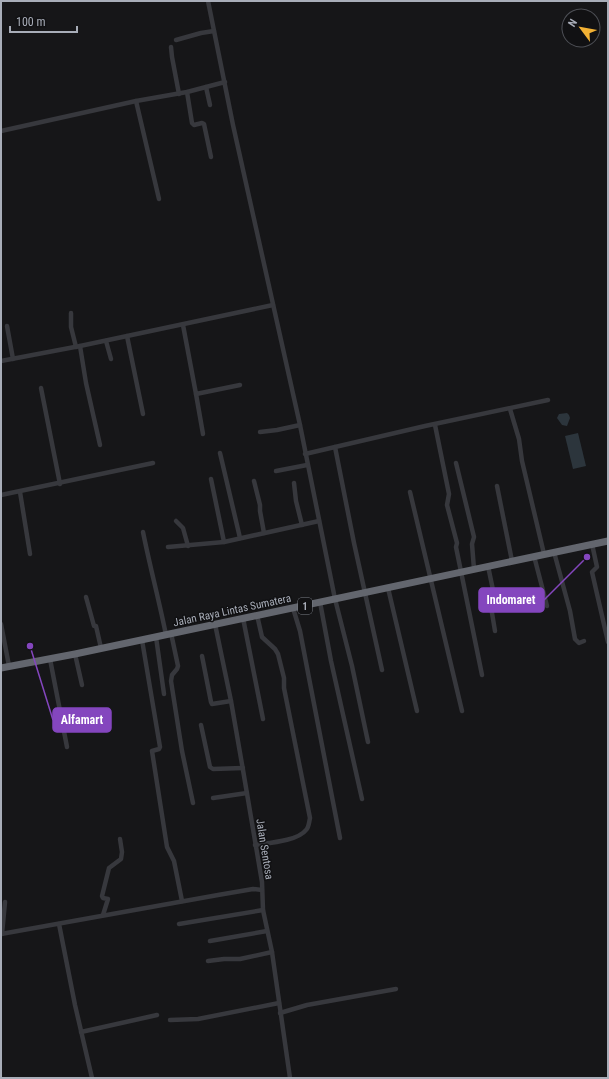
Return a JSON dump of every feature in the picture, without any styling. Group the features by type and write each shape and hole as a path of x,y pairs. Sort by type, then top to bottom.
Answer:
{"highway":[{"name":"Jalan Raya Lintas Sumatera","path":"1,668 142,640 608,541"}],"street":[{"path":"208,1 300,425 335,599 352,666 368,742"},
{"path":"176,40 214,31"},
{"path":"171,47 179,94"},
{"path":"1,131 136,101 179,94 225,82"},
{"path":"206,86 210,105"},
{"path":"187,92 192,123 194,125 204,124 211,157"},
{"path":"136,101 159,198"},
{"path":"1,361 106,341 273,305"},
{"path":"71,312 71,327 78,346 100,444"},
{"path":"183,325 203,434"},
{"path":"7,326 13,359"},
{"path":"127,336 143,414"},
{"path":"106,341 111,360"},
{"path":"196,394 240,385"},
{"path":"41,388 60,484"},
{"path":"305,454 548,400"},
{"path":"510,409 519,439 522,461 544,554"},
{"path":"260,432 300,425"},
{"path":"434,425 446,475 449,494 447,505 457,543 456,546 482,675"},
{"path":"334,447 382,670"},
{"path":"220,453 240,538"},
{"path":"1,495 60,484 153,463"},
{"path":"456,463 474,532 472,544 474,569"},
{"path":"276,471 307,465"},
{"path":"211,479 224,542"},
{"path":"254,481 260,505 264,533"},
{"path":"294,483 296,501 302,525"},
{"path":"497,486 512,561"},
{"path":"20,492 30,554"},
{"path":"410,492 462,711"},
{"path":"176,521 183,528 188,546"},
{"path":"168,547 224,542 319,521"},
{"path":"143,532 149,560 178,666 178,669 172,675 171,681 182,751 193,803"},
{"path":"592,544 597,567 592,572 608,642"},
{"path":"554,552 570,611 575,639 579,643 584,642"},
{"path":"534,556 547,606"},
{"path":"488,566 493,590 488,595 495,631"},
{"path":"388,588 417,711"},
{"path":"86,597 94,626 96,626 101,648"},
{"path":"320,602 331,661 362,799"},
{"path":"293,608 300,631 340,838"},
{"path":"255,845 298,835 306,830 309,825 310,818 298,765 280,658 277,652 262,637 257,615"},
{"path":"243,618 263,719"},
{"path":"1,624 9,666"},
{"name":"Jalan Sentosa","path":"215,624 243,768 290,1078"},
{"path":"156,637 164,694"},
{"path":"142,640 160,747 159,749 152,751 157,784 167,847 174,861 182,901"},
{"path":"75,654 82,686"},
{"path":"202,656 210,702 212,704 217,704 231,701"},
{"path":"50,659 67,747"},
{"path":"201,725 210,767 213,769 243,768"},
{"path":"213,798 247,793"},
{"path":"103,915 108,899 103,898 102,896 109,868 121,859 122,852 120,839"},
{"path":"5,902 1,934 253,889 262,890"},
{"path":"179,924 264,910"},
{"path":"60,924 81,1032 92,1078"},
{"path":"210,941 267,931"},
{"path":"208,961 240,959 272,952"},
{"path":"280,1013 307,1005 396,989"},
{"path":"170,1020 198,1019 279,1003"},
{"path":"81,1032 156,1015"}],"shaded area":[{"path":"567,413 570,418 567,426 562,425 557,418 559,414"},
{"path":"578,433 586,466 573,469 565,436"}],"place":[{"name":"Indomaret","path":"587,557"},
{"name":"Alfamart","path":"30,646"}]}
